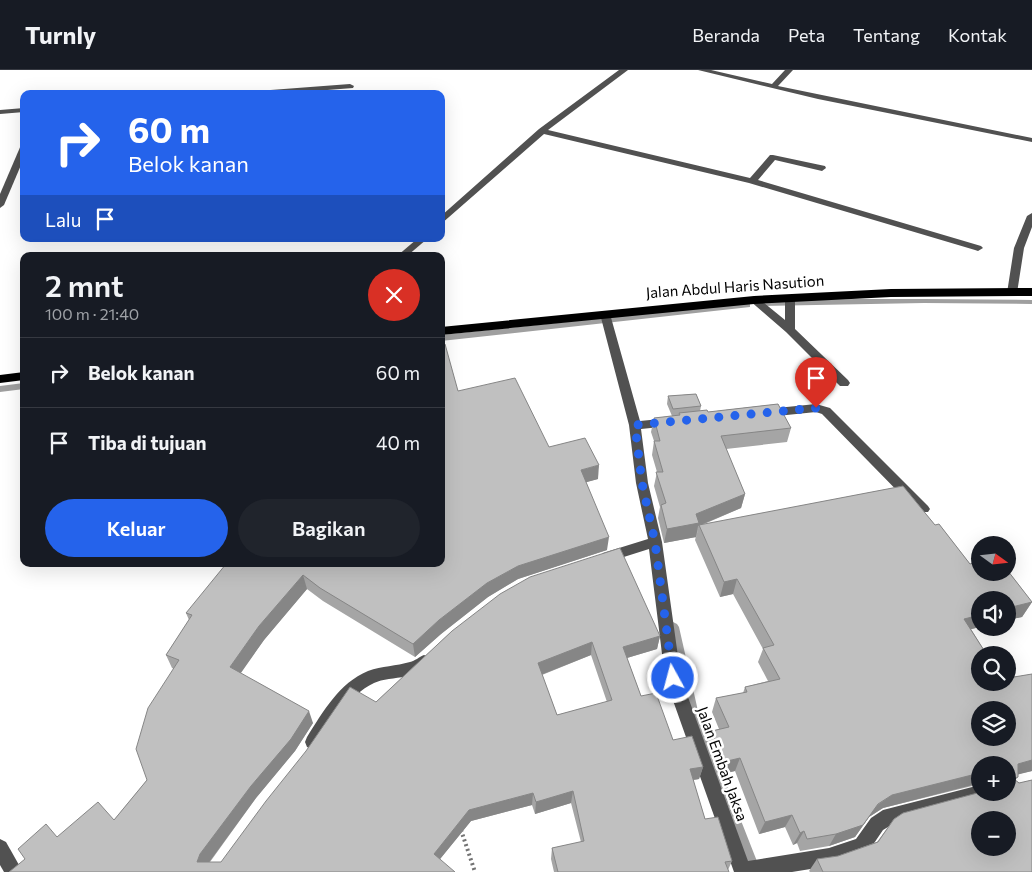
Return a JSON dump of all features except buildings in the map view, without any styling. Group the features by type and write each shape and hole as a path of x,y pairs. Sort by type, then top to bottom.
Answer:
{"highway":[{"name":"Jalan Abdul Haris Nasution","path":"445,331 754,300 891,293 1032,292"},
{"path":"0,379 20,376"}],"street":[{"path":"445,217 542,131 624,70"},
{"path":"702,70 773,87 1032,140"},
{"path":"773,87 788,70"},
{"path":"296,90 350,86"},
{"path":"0,112 20,110"},
{"path":"542,131 752,181 978,248"},
{"path":"0,205 20,157"},
{"path":"752,181 773,157 822,168"},
{"path":"1012,293 1019,248 1032,216"},
{"path":"407,252 418,242"},
{"path":"790,298 790,330"},
{"path":"754,300 790,330 844,383"},
{"name":"Jalan Embah Jaksa","path":"605,314 635,425 642,483 655,542 673,678 743,872"},
{"path":"759,414 816,408 826,411 923,509"},
{"path":"635,425 683,420"},
{"path":"590,563 655,542"},
{"path":"303,757 327,719 348,692 368,677 385,672 412,669 435,652"},
{"path":"743,872 829,857 862,846 877,824 889,816 971,795"},
{"path":"0,848 14,872"}],"path":[{"path":"460,827 475,872"}],"waterway":[{"path":"793,303 1032,302"},
{"path":"760,304 788,303"},
{"path":"607,320 747,305"},
{"path":"445,338 605,320"},
{"path":"0,389 20,386"},
{"path":"673,627 692,711 753,869"}],"route":[{"path":"673,678 655,542 642,483 635,425 816,408"}]}
